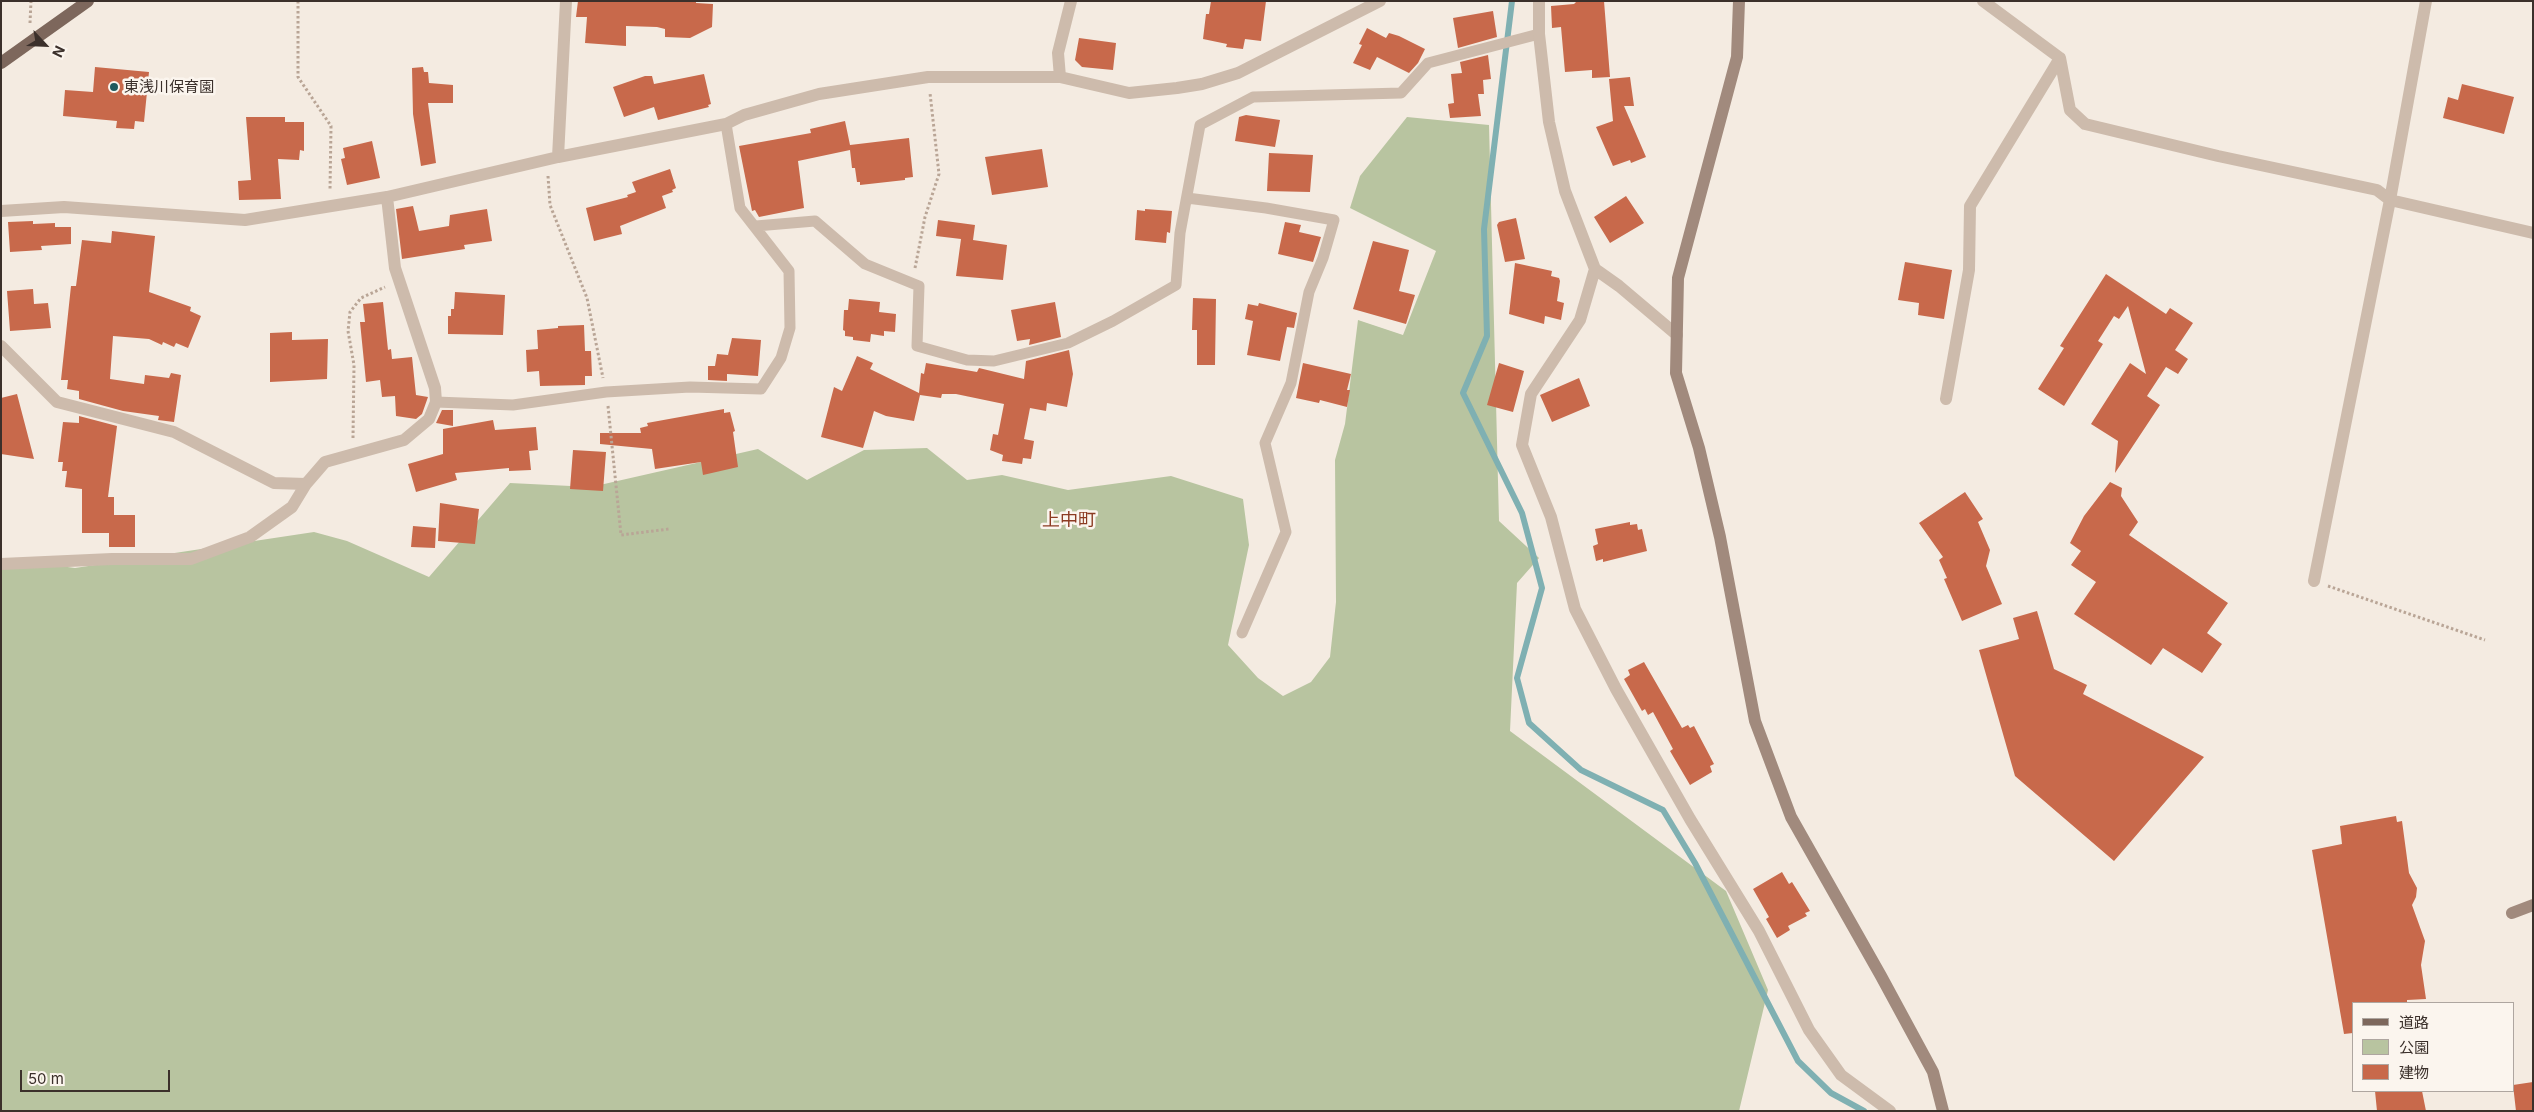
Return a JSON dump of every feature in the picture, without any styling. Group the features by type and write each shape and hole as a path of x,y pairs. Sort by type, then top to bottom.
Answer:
{"main road":[{"path":"1,63 88,1"}],"street":[{"path":"552,159 566,1"},
{"path":"1060,77 1058,53 1070,1"},
{"path":"1,210 64,207 245,220 387,197 552,159 726,124 744,115 819,94 928,77 1060,77 1129,93 1202,84 1238,73 1380,1"},
{"path":"1539,1 1533,35 1549,122 1566,191 1595,269 1619,286 1677,335"},
{"path":"1739,1 1737,57 1678,278 1676,373 1699,448 1720,537 1754,721 1791,817 1882,976 1932,1072 1943,1111"},
{"path":"1983,1 2060,58 2070,110 2085,124 2218,156 2377,190 2390,200 2533,233"},
{"path":"2314,581 2390,200 2426,1"},
{"path":"1946,399 1969,270 1970,206 2060,58"},
{"path":"1,564 112,559 191,559 250,537 292,507 306,484 325,462 404,440 429,419 436,402 435,388 395,268 387,197"},
{"path":"1595,269 1580,320 1531,394 1522,445 1551,517 1575,609 1616,689 1690,819 1759,931 1809,1030 1841,1074 1890,1111"},
{"path":"1,346 57,402 174,432 274,483 306,484"},
{"path":"2512,912 2533,906"}],"lane":[{"path":"756,226 814,221 865,264 919,286 917,346 967,360 994,361 1068,343 1113,321 1176,285 1180,233 1200,125 1253,97 1401,93 1428,63 1494,48 1533,35"},
{"path":"436,402 513,405 606,392 690,387 761,389 781,358 790,328 788,271 756,226 740,208 726,124"},
{"path":"1187,198 1266,208 1334,220 1323,258 1309,292 1291,384 1265,443 1286,532 1242,633"}],"path":[{"path":"298,1 298,77 331,126 330,205"},
{"path":"912,283 925,217 939,174 928,77"},
{"path":"552,159 550,204 587,298 606,392 621,535 669,529"},
{"path":"354,454 354,365 348,331 350,312 361,298 399,281"},
{"path":"2314,581 2485,640"}],"green space":[{"path":"1407,117 1489,125 1499,521 1539,558 1517,583 1510,731 1726,891 1768,990 1739,1111 1,1111 1,558 75,568 314,532 347,541 429,577 510,483 591,487 758,449 807,480 864,450 927,448 967,480 1002,475 1068,490 1171,476 1243,499 1249,545 1228,645 1258,678 1283,696 1311,682 1330,657 1336,602 1335,460 1345,424 1358,320 1403,335 1436,251 1350,208 1360,176"}],"building":[{"path":"578,1 696,1 696,3 713,4 712,27 690,38 665,37 665,29 657,27 626,26 626,46 585,43 587,17 576,17"},
{"path":"1211,1 1266,1 1261,41 1245,39 1243,49 1226,47 1227,44 1203,39 1206,14 1209,14"},
{"path":"1577,1 1604,1 1610,77 1592,78 1592,70 1565,72 1561,27 1552,28 1551,6 1574,4"},
{"path":"1493,11 1497,37 1458,48 1453,18"},
{"path":"1367,28 1386,38 1389,33 1399,36 1425,49 1418,63 1409,73 1377,57 1370,70 1353,63 1362,45 1359,44"},
{"path":"1079,38 1116,43 1113,70 1082,67 1075,60"},
{"path":"1488,55 1491,79 1483,80 1484,94 1478,94 1481,116 1450,118 1448,104 1454,103 1451,74 1462,73 1460,62"},
{"path":"95,67 149,72 144,122 135,121 134,129 116,128 117,121 63,116 65,90 93,92"},
{"path":"423,67 424,72 428,72 429,83 453,85 453,103 428,103 436,163 421,166 413,114 412,68"},
{"path":"704,74 711,104 708,105 709,107 658,120 654,107 624,117 613,87 645,76 652,76 654,84"},
{"path":"1630,77 1634,106 1624,106 1646,157 1631,163 1630,160 1613,166 1596,127 1613,121 1609,79"},
{"path":"2462,84 2514,97 2504,134 2443,118 2448,97 2458,100"},
{"path":"1246,115 1280,120 1275,147 1235,141 1239,117"},
{"path":"246,117 285,117 285,122 304,122 304,151 300,150 299,160 278,159 281,199 239,200 238,181 251,180"},
{"path":"845,121 850,145 909,138 913,177 905,178 905,180 860,185 860,182 857,182 855,168 852,168 850,150 798,161 804,208 759,217 755,210 752,211 739,146 811,133 810,129"},
{"path":"372,141 380,178 347,185 341,159 345,158 343,148"},
{"path":"1042,149 1048,187 992,195 985,157"},
{"path":"1269,153 1313,155 1310,192 1267,191"},
{"path":"670,169 676,188 672,190 673,192 662,196 666,208 620,226 622,234 594,241 586,208 628,197 627,195 636,192 632,182"},
{"path":"1626,196 1644,223 1610,243 1594,217"},
{"path":"413,206 419,231 449,226 450,215 487,209 492,241 464,245 465,249 402,259 396,209"},
{"path":"1145,209 1172,211 1170,233 1167,232 1166,243 1135,240 1137,210 1145,211"},
{"path":"1516,218 1525,259 1505,262 1497,225 1499,222"},
{"path":"938,220 975,225 973,240 1007,245 1003,280 956,276 961,239 936,236"},
{"path":"33,221 33,224 55,223 55,227 71,227 71,244 41,246 42,250 10,252 8,222"},
{"path":"1285,222 1301,225 1299,232 1321,237 1313,262 1278,254"},
{"path":"112,231 155,236 149,292 191,307 190,311 201,316 188,348 176,343 174,347 163,342 162,345 149,339 113,336 110,379 144,384 145,375 169,378 171,373 181,375 174,422 158,420 159,416 123,411 79,399 79,391 67,389 68,380 61,380 71,286 76,286 82,240 111,243"},
{"path":"1373,241 1409,250 1399,291 1415,295 1406,324 1353,309"},
{"path":"1905,262 1952,270 1944,319 1918,315 1919,303 1898,300"},
{"path":"1515,263 1552,271 1551,276 1559,278 1557,301 1564,303 1561,320 1545,316 1544,324 1509,314"},
{"path":"2106,274 2166,314 2170,308 2193,323 2175,350 2188,359 2178,374 2166,367 2147,396 2160,405 2115,473 2118,441 2091,424 2130,363 2146,374 2128,306 2119,319 2114,316 2098,341 2103,344 2064,406 2038,389 2064,348 2060,346"},
{"path":"33,289 34,304 48,303 51,328 10,331 7,291"},
{"path":"455,292 505,295 503,335 448,334 448,316 451,316 451,309 454,309"},
{"path":"1193,298 1216,299 1215,365 1197,365 1197,330 1192,330"},
{"path":"849,299 880,302 879,312 896,314 895,332 884,331 884,336 871,334 870,342 853,340 853,337 845,336 845,331 843,330 844,310 848,310"},
{"path":"383,302 388,350 391,349 392,359 412,357 416,395 428,397 422,414 416,419 396,416 395,396 382,397 380,380 366,382 360,322 365,322 363,304"},
{"path":"1055,302 1061,337 1029,345 1030,339 1017,341 1011,310"},
{"path":"1259,303 1297,313 1294,328 1287,327 1280,361 1247,355 1253,321 1245,319 1248,304 1258,306"},
{"path":"584,325 585,351 591,351 592,376 585,376 585,385 540,386 539,371 527,372 526,350 538,349 537,330 558,328 558,326"},
{"path":"292,332 292,340 328,339 327,379 270,382 270,333"},
{"path":"732,338 761,340 758,376 727,374 727,381 708,380 708,366 715,366 717,354 728,355"},
{"path":"1069,350 1073,374 1067,407 1047,403 1046,411 1030,408 1024,439 1034,441 1031,459 1023,458 1022,464 1002,461 1003,455 990,450 993,434 998,435 1004,404 956,394 942,394 941,398 920,395 914,421 886,416 874,411 863,448 821,437 834,387 842,391 857,356 873,363 870,369 919,393 921,373 924,374 926,363 977,372 979,368 1024,379 1026,361"},
{"path":"1303,363 1351,374 1347,390 1350,390 1347,407 1320,400 1319,403 1296,398"},
{"path":"1499,363 1524,371 1513,412 1487,405"},
{"path":"1579,378 1590,406 1552,422 1540,395"},
{"path":"17,394 34,459 1,454 1,398"},
{"path":"724,409 724,413 730,412 735,431 733,432 738,467 703,475 701,462 655,469 652,449 600,444 600,433 641,433 640,428 648,426 647,423"},
{"path":"442,410 453,410 453,426 436,423"},
{"path":"79,416 117,426 108,497 114,497 114,515 135,515 135,547 109,547 109,533 82,533 82,489 65,487 67,471 62,471 63,462 58,462 63,422 79,423"},
{"path":"493,420 495,430 536,427 538,450 529,451 531,470 509,471 509,468 455,473 457,480 416,492 408,464 443,454 443,429"},
{"path":"573,450 606,452 603,491 570,489"},
{"path":"2110,482 2122,488 2121,496 2138,522 2129,535 2228,603 2207,633 2222,644 2202,673 2163,648 2151,665 2074,614 2096,582 2071,565 2081,551 2070,543 2084,516"},
{"path":"1965,492 1983,519 1978,522 1990,550 1986,566 2002,604 1962,621 1944,579 1947,578 1939,560 1943,557 1919,523"},
{"path":"440,503 479,509 475,544 438,541"},
{"path":"1630,522 1630,525 1637,524 1638,530 1642,529 1647,551 1603,562 1603,559 1596,561 1593,546 1598,544 1595,529"},
{"path":"413,526 436,528 435,548 411,547"},
{"path":"2037,611 2054,669 2087,685 2083,694 2204,757 2114,861 2015,776 1979,650 2019,639 2013,618"},
{"path":"1644,662 1682,728 1688,725 1690,728 1694,726 1714,764 1710,766 1712,772 1690,785 1670,751 1673,749 1653,712 1648,715 1645,709 1642,711 1624,679 1630,675 1628,670"},
{"path":"2396,816 2397,822 2402,821 2409,873 2417,888 2416,897 2412,905 2425,941 2421,965 2426,999 2407,1000 2407,1002 2352,1002 2352,1033 2344,1034 2312,850 2342,844 2340,826"},
{"path":"1782,872 1789,884 1792,882 1810,911 1805,913 1807,916 1788,926 1790,930 1777,938 1766,919 1769,917 1753,889"},
{"path":"2533,1082 2533,1111 2516,1111 2514,1085"},
{"path":"2375,1092 2422,1092 2426,1111 2377,1111"}],"waterway":[{"path":"1512,1 1484,229 1487,336 1463,393 1522,513 1542,588 1517,678 1529,723 1581,770 1663,810 1695,863 1798,1061 1831,1093 1864,1111"}],"place":[{"name":"東浅川保育園","path":"114,87"}],"district":[{"name":"上中町","path":"1069,521"}]}
